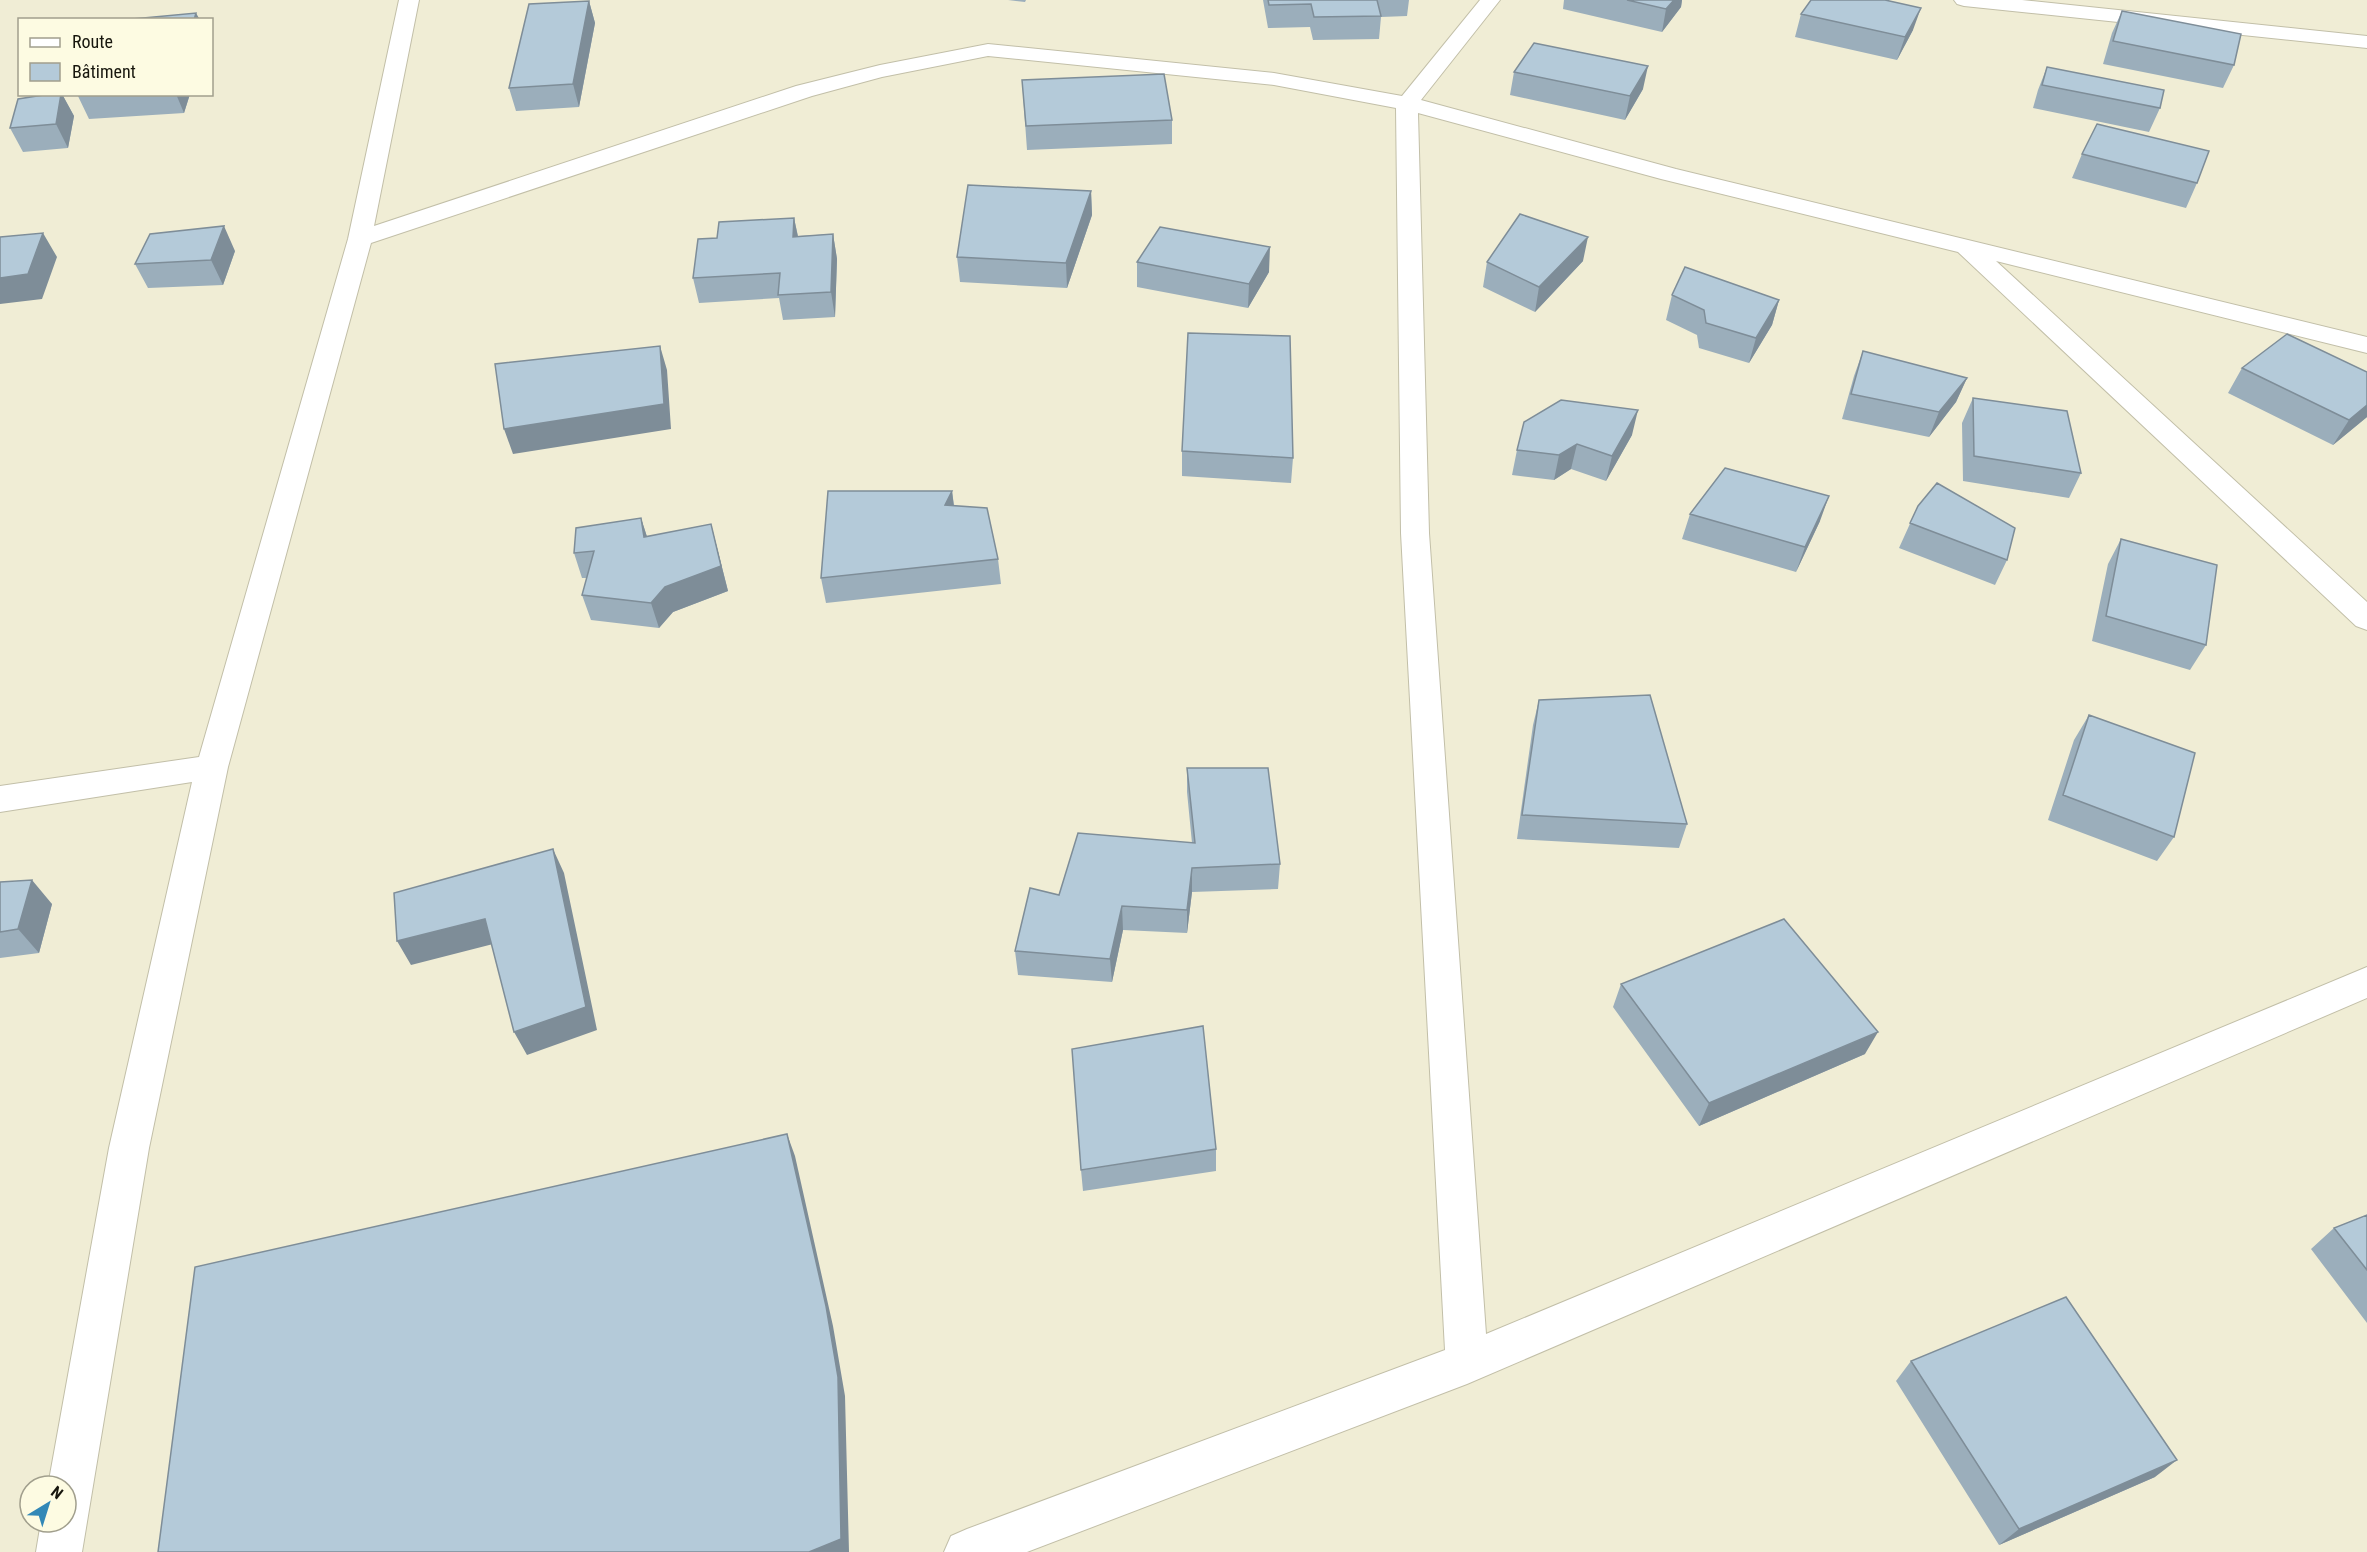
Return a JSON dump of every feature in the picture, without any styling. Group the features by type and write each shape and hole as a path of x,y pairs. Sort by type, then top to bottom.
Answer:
{"street":[{"path":"73,1474 129,1148 212,767 360,239 409,0"},
{"path":"1467,1363 1415,533 1407,103 1490,0"},
{"path":"1964,0 2367,42"},
{"path":"360,239 804,91 880,71 988,50 1274,79 1407,103 1669,174 2367,345"},
{"path":"1966,247 2367,619"},
{"path":"0,798 212,767"},
{"path":"967,1552 1467,1363 2100,1098 2367,982"},
{"path":"59,1552 62,1534"}],"building":[{"path":"1268,0 1377,0 1381,16 1314,17 1311,4 1269,5"},
{"path":"1627,0 1674,0 1666,9"},
{"path":"1811,0 1885,0 1921,8 1905,37 1801,14"},
{"path":"589,1 573,84 509,88 529,4"},
{"path":"2122,11 2241,34 2234,65 2113,41"},
{"path":"196,13 195,18 144,18"},
{"path":"1534,43 1648,66 1630,96 1514,72"},
{"path":"2047,67 2164,90 2160,108 2042,85"},
{"path":"1164,74 1172,120 1026,126 1022,80"},
{"path":"61,96 56,124 10,128 18,99"},
{"path":"2097,124 2209,151 2197,183 2082,154"},
{"path":"968,185 1091,191 1066,263 957,257"},
{"path":"1520,214 1588,237 1539,287 1487,262"},
{"path":"794,218 793,237 833,234 831,292 778,295 780,273 693,278 698,239 717,238 719,222"},
{"path":"224,226 211,260 135,264 150,234"},
{"path":"1160,227 1270,247 1249,284 1137,262"},
{"path":"43,233 28,274 0,278 0,237"},
{"path":"1685,267 1779,300 1756,338 1706,323 1704,310 1672,295"},
{"path":"1188,333 1290,336 1293,458 1182,451"},
{"path":"2287,334 2367,372 2367,405 2349,420 2242,368"},
{"path":"660,346 664,404 504,429 495,364"},
{"path":"1863,351 1967,378 1939,412 1851,394"},
{"path":"1973,398 2067,411 2081,473 1974,456"},
{"path":"1561,400 1638,410 1612,456 1577,444 1559,455 1517,450 1524,422"},
{"path":"1725,468 1829,496 1805,547 1690,514"},
{"path":"1937,483 2015,528 2007,560 1910,523 1918,506"},
{"path":"828,491 952,491 945,505 987,508 998,559 821,578"},
{"path":"641,518 644,537 711,524 721,566 665,587 651,603 582,595 594,551 574,553 576,528"},
{"path":"2121,539 2217,565 2206,645 2106,616"},
{"path":"1650,695 1687,824 1522,815 1539,700"},
{"path":"2089,715 2195,753 2174,837 2063,795"},
{"path":"1187,768 1268,768 1280,864 1192,868 1187,910 1122,906 1110,959 1015,951 1030,888 1059,895 1078,833 1195,843"},
{"path":"553,849 586,1007 514,1032 485,919 397,941 394,893"},
{"path":"32,880 18,929 0,932 0,882"},
{"path":"1784,919 1878,1032 1709,1103 1621,984"},
{"path":"1203,1026 1216,1149 1081,1170 1072,1049"},
{"path":"787,1134 826,1306 838,1377 841,1539 809,1552 158,1552 195,1267"},
{"path":"2367,1215 2367,1270 2334,1228"},
{"path":"2066,1297 2177,1460 2019,1529 1911,1361"}]}
